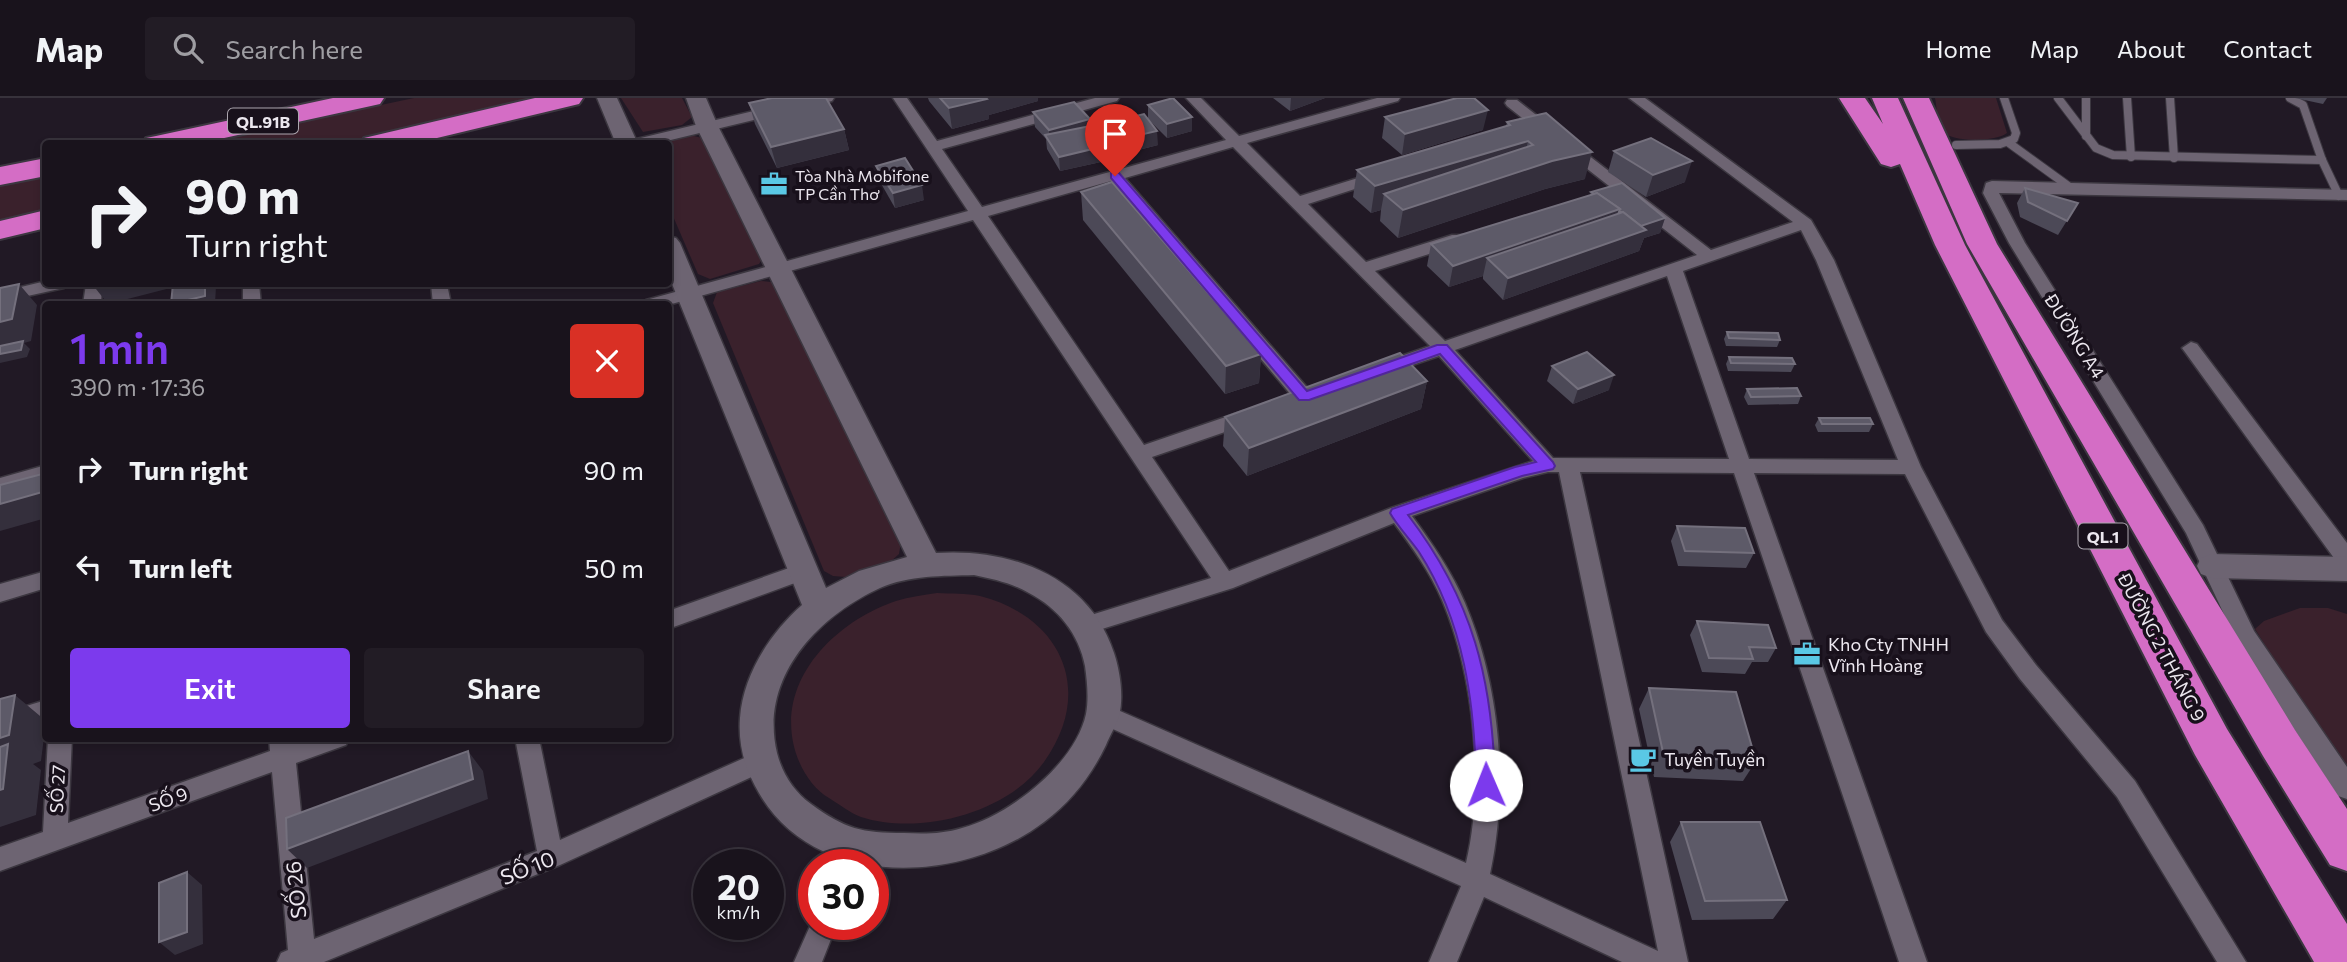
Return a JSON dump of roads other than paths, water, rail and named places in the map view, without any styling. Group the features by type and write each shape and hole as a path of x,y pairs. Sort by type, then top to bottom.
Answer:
{"highway":[{"name":"QL.91B","path":"175,140 371,98"},
{"path":"391,140 570,98"},
{"path":"1852,98 1950,245"},
{"name":"ĐƯỜNG 2 THÁNG 9","path":"1909,99 1950,245 2211,742 2342,962"},
{"name":"ĐƯỜNG 2 THÁNG 9","path":"1909,99 1982,244 2272,731 2347,850"},
{"path":"0,176 42,168"},
{"path":"0,230 42,220"}],"street":[{"path":"607,98 625,140"},
{"path":"696,98 707,127 926,564"},
{"path":"650,140 827,98"},
{"path":"900,98 1225,582"},
{"path":"933,147 1112,98"},
{"path":"1193,98 1558,465 1674,962"},
{"path":"663,301 1393,98"},
{"path":"1636,98 1805,223 1825,260 1911,467 1994,626 2028,672 2126,789 2232,962"},
{"path":"1512,103 1536,128 1709,256"},
{"path":"1296,202 1400,170"},
{"path":"1115,176 1304,397"},
{"name":"ĐƯỜNG A4","path":"2344,198 2071,188 1992,187 1991,193 2017,243 2196,531 2245,636 2347,788"},
{"path":"1595,196 1620,188"},
{"path":"1367,375 1805,223"},
{"path":"1365,268 1480,232"},
{"path":"672,252 806,570 819,608"},
{"path":"1673,268 1913,962"},
{"path":"0,297 45,287"},
{"path":"2191,348 2347,559"},
{"path":"1139,454 1266,410"},
{"path":"1086,625 1225,582 1398,513 1520,471 1558,465 1911,467"},
{"path":"0,485 42,473"},
{"path":"1398,513 1425,549 1454,603 1475,666 1485,731 1483,836 1475,880 1443,962"},
{"path":"845,849 783,803 760,762 754,720 764,678 786,640 819,608 843,592 870,579 926,564 974,563 1019,574 1057,594 1086,625 1103,666 1103,714 1084,760 1048,801 997,832 938,850 889,850"},
{"path":"2212,566 2347,569"},
{"path":"672,619 806,570"},
{"path":"0,593 42,580"},
{"path":"0,724 42,711"},
{"path":"1103,714 1475,880 1651,962"},
{"name":"SỐ 27","path":"55,839 60,742"},
{"name":"SỐ 9","path":"0,859 281,748 315,742"},
{"path":"528,742 551,857"},
{"name":"SỐ 26","path":"281,748 299,961"},
{"name":"SỐ 10","path":"299,961 551,857 760,762"},
{"path":"808,962 817,940"}],"lane":[{"path":"2004,98 2016,133 2009,143"},
{"path":"2058,98 2086,136 2101,151 2131,157 2322,160"},
{"path":"2085,98 2086,136"},
{"path":"2127,98 2131,157"},
{"path":"2170,98 2175,158"},
{"path":"2290,98 2303,105 2322,160 2344,198"},
{"path":"1956,145 2009,143 2071,188"}],"place":[{"name":"Tòa Nhà Mobifone TP Cần Thơ","path":"774,184"},
{"name":"Kho Cty TNHH Vĩnh Hoàng","path":"1807,654"},
{"name":"Tuyền Tuyền","path":"1643,759"}]}
